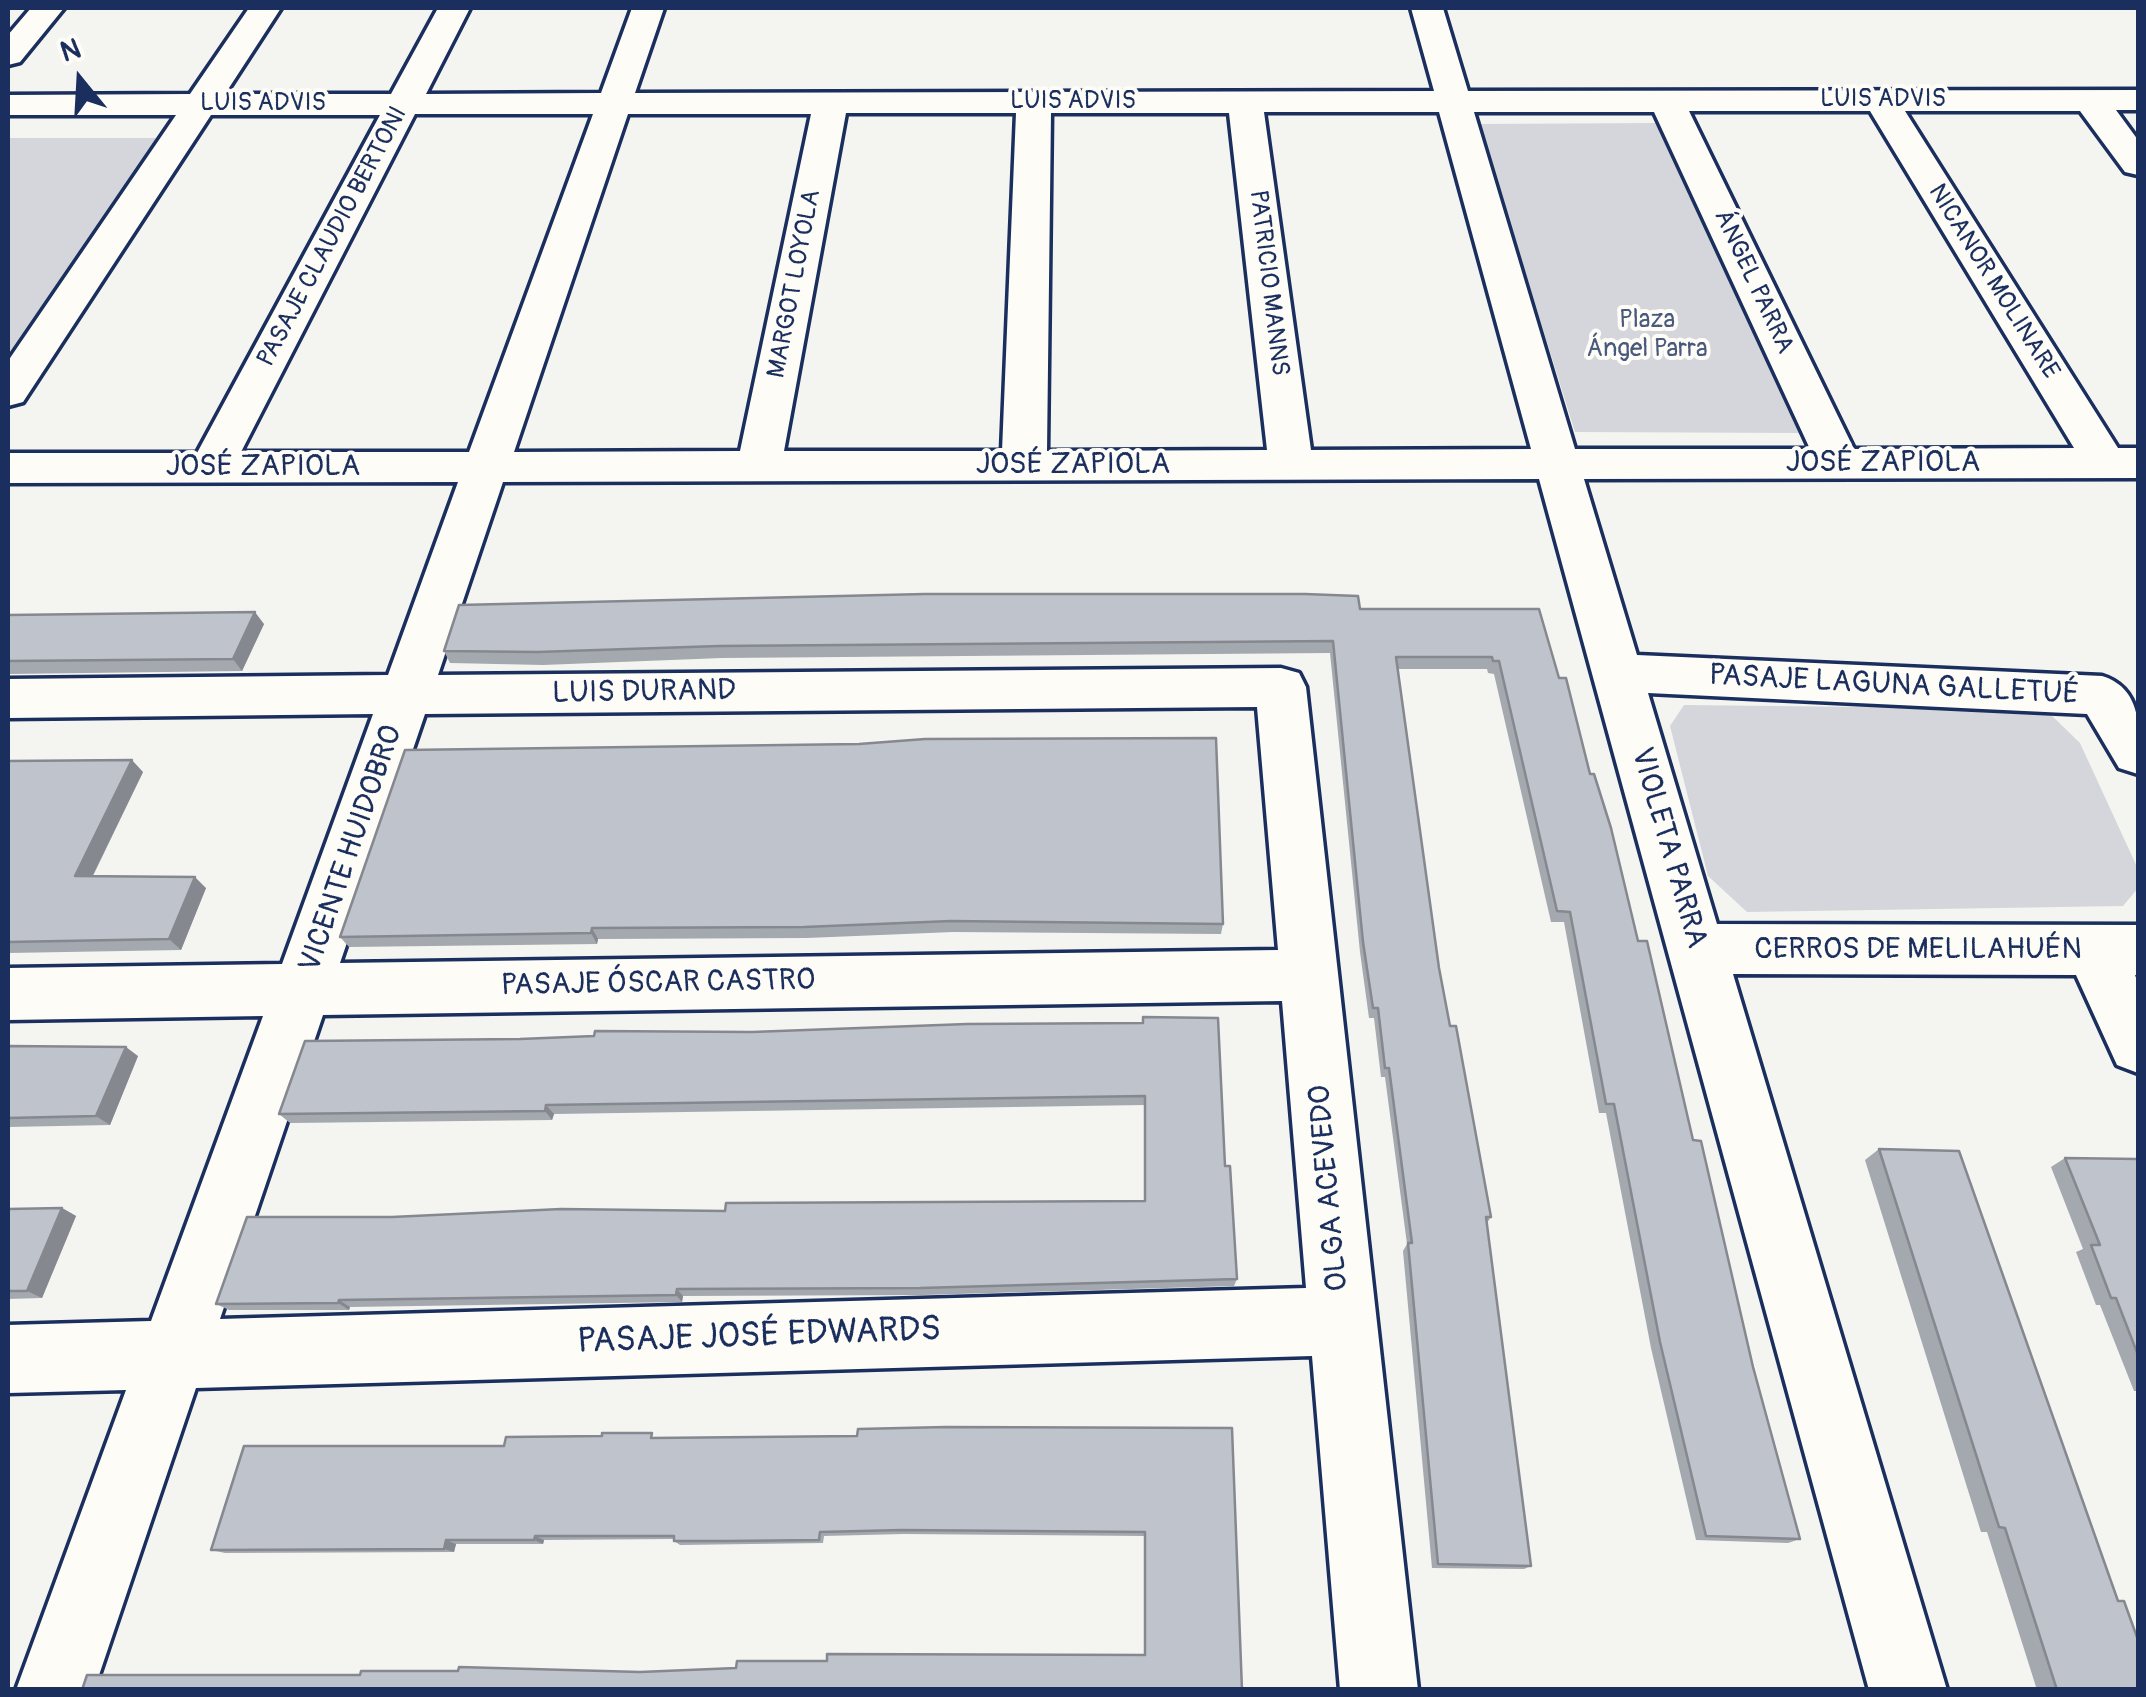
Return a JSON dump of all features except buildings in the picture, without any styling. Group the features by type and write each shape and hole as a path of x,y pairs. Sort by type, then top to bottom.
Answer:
{"street":[{"path":"8,55 48,8"},
{"path":"8,392 265,8"},
{"name":"PASAJE CLAUDIO BERTONI","path":"211,467 454,8"},
{"name":"VICENTE HUIDOBRO","path":"56,1690 648,8"},
{"name":"VIOLETA PARRA","path":"1427,8 1908,1690"},
{"name":"NICANOR MOLINARE","path":"1880,100 2122,463"},
{"path":"2090,100 2138,164"},
{"name":"LUIS ADVIS","path":"8,105 2138,100"},
{"name":"ÁNGEL PARRA","path":"1666,101 1839,463"},
{"path":"1024,465 1034,102"},
{"name":"PATRICIO MANNS","path":"1245,102 1291,464"},
{"name":"MARGOT LOYOLA","path":"759,466 830,103"},
{"name":"JOSÉ ZAPIOLA","path":"8,468 2122,463"},
{"name":"PASAJE LAGUNA GALLETUÉ","path":"1618,674 2102,695 2138,752"},
{"name":"LUIS DURAND","path":"8,698 1282,687"},
{"name":"OLGA ACEVEDO","path":"1282,687 1379,1690"},
{"name":"CERROS DE MELILAHUÉN","path":"1697,949 2116,950"},
{"path":"2116,950 2138,1046"},
{"name":"PASAJE ÓSCAR CASTRO","path":"8,994 1309,974"},
{"name":"PASAJE JOSÉ EDWARDS","path":"8,1359 1343,1321"}],"green space":[{"name":"Plaza Ángel Parra","path":"1657,123 1799,433 1575,432 1479,124"},
{"path":"8,138 158,138 8,355"},
{"path":"1684,705 2045,709 2080,743 2138,869 2138,888 2123,906 1747,912 1708,876 1670,726"}]}
